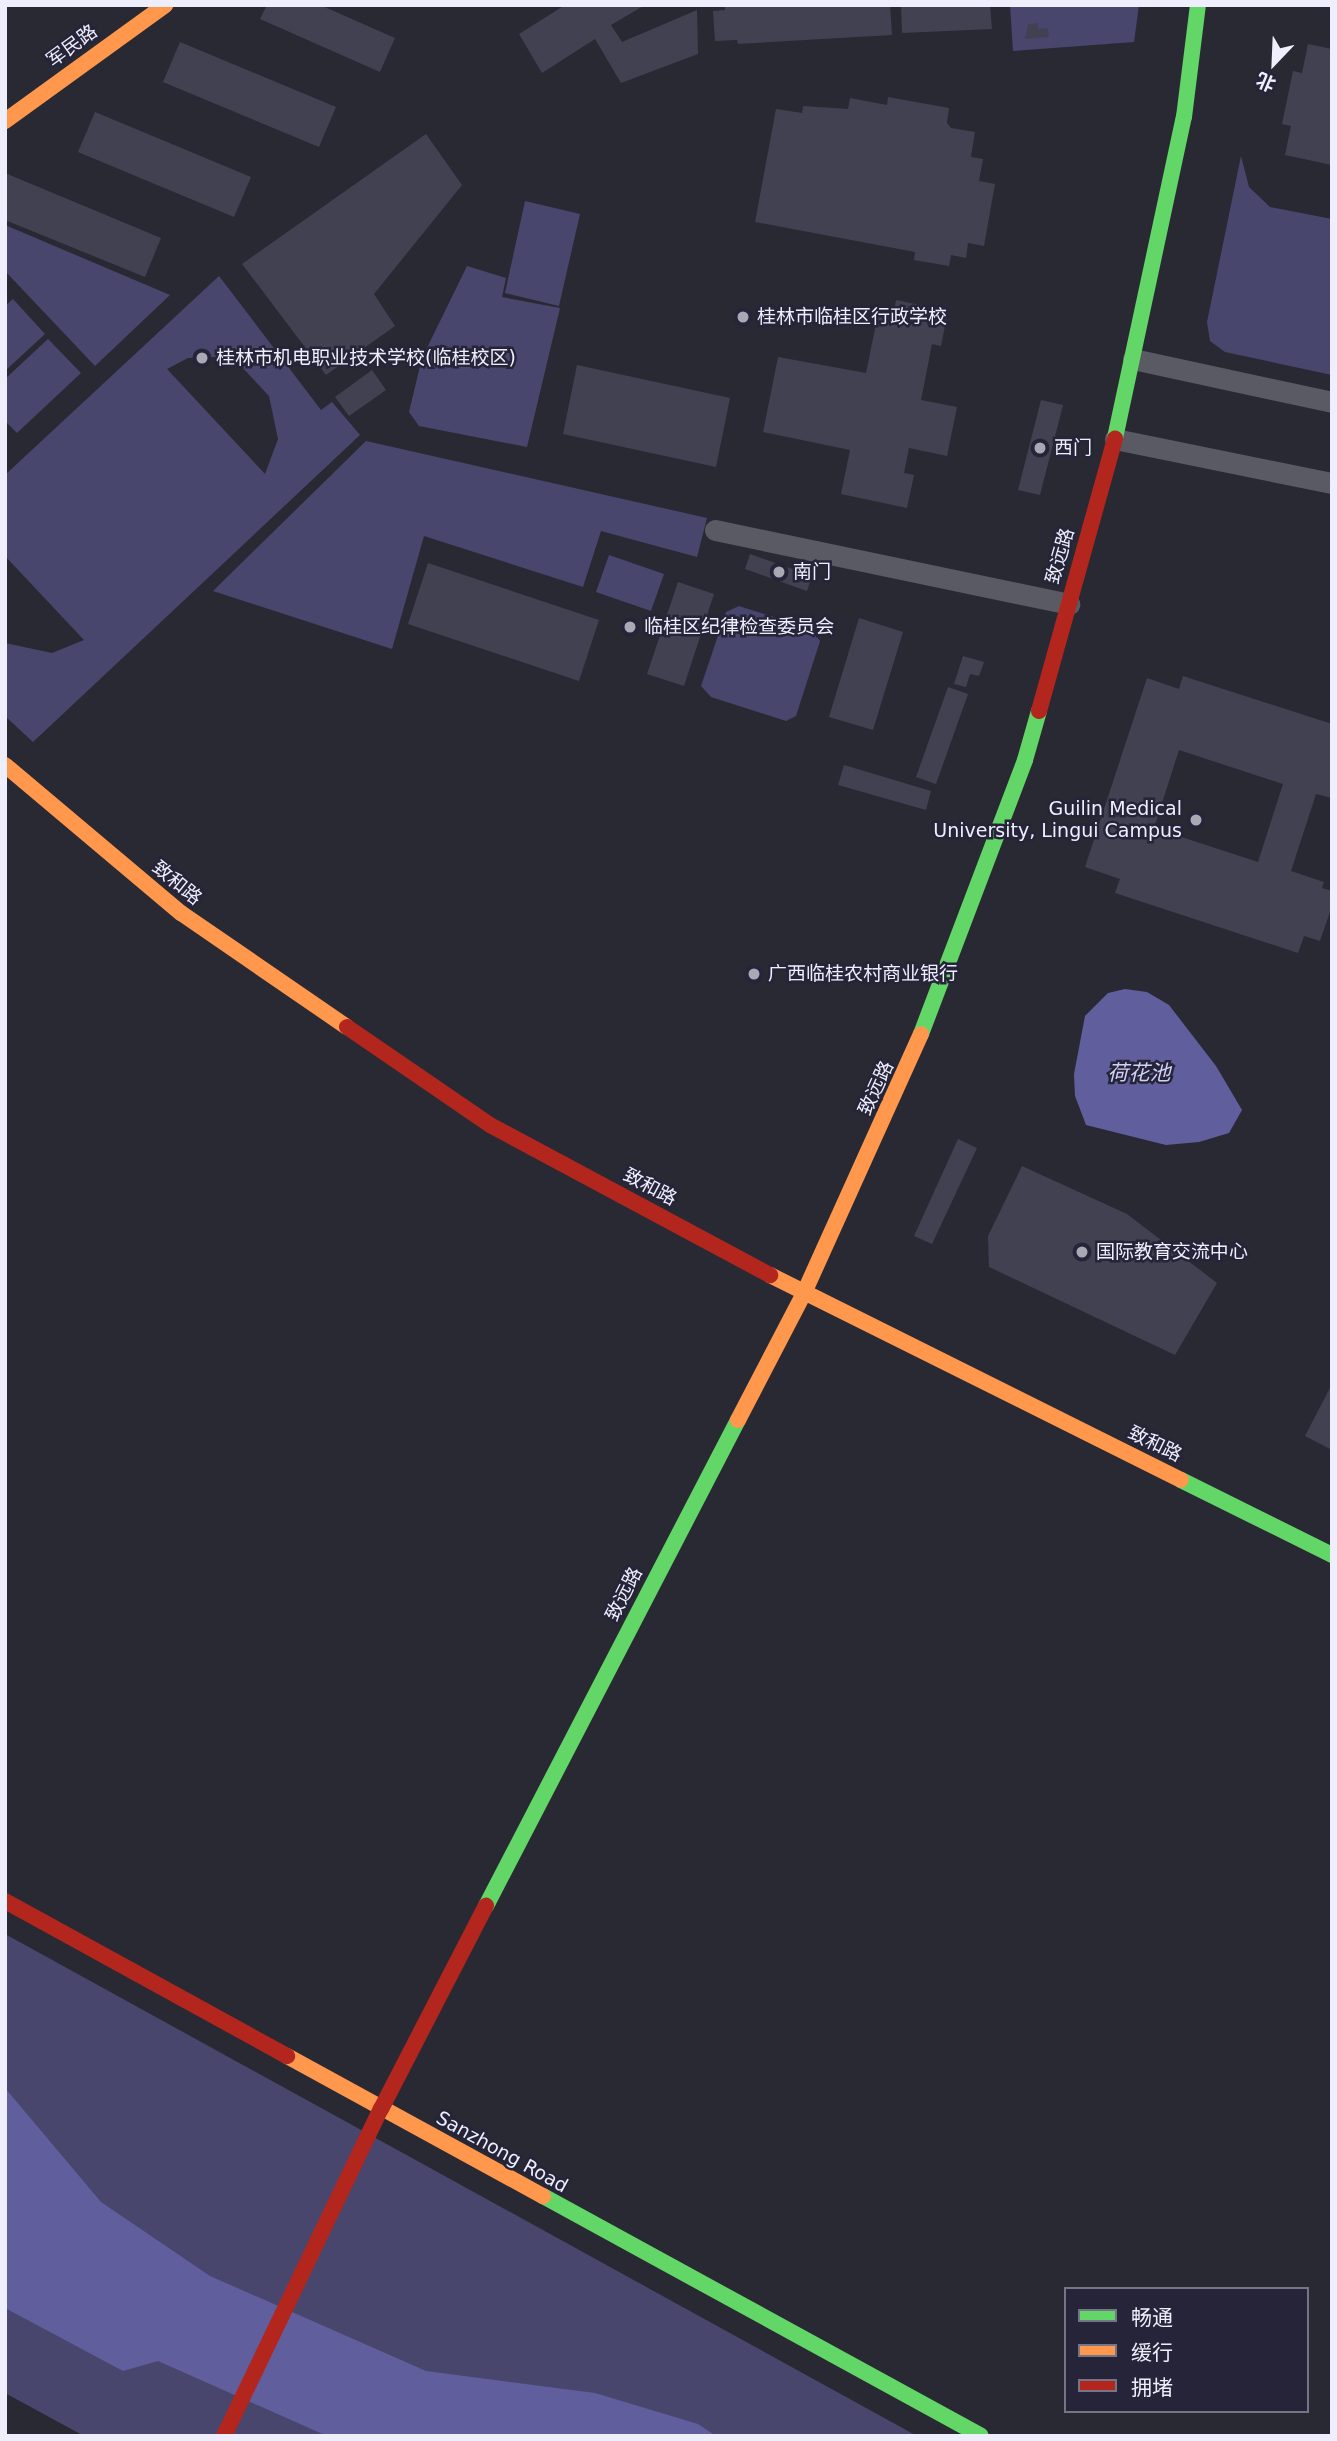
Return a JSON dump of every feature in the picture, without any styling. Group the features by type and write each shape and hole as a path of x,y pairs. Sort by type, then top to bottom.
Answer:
{"main road":[{"name":"军民路","path":"5,105 145,5"},
{"name":"军民路","path":"5,121 165,5"},
{"name":"致远路","path":"224,2436 381,2109 804,1293 911,1064 1025,760 1115,439 1184,117 1198,5"},
{"name":"致和路","path":"5,765 181,914 334,1022 489,1125 804,1293 1332,1555"},
{"name":"Sanzhong Road","path":"5,1901 981,2436"}],"street":[{"path":"1133,359 1332,401"},
{"path":"1115,439 1332,483"},
{"path":"715,530 1069,604"}],"shaded area":[{"path":"1010,5 1139,5 1134,42 1013,51"},
{"path":"1241,156 1249,187 1270,207 1332,219 1332,375 1225,352 1210,341 1207,322"},
{"path":"525,201 580,214 559,306 505,293"},
{"path":"5,225 170,295 95,366 5,271"},
{"path":"467,266 506,278 502,297 560,308 527,447 419,426 409,412 422,358"},
{"path":"219,276 321,410 332,402 360,435 33,742 5,716 5,643 52,653 84,640 5,556 5,475","holes":["216,357 241,366 269,396 278,439 265,474 167,369 188,358"]},
{"path":"13,299 45,334 5,371 5,306"},
{"path":"48,339 81,373 17,433 5,421 5,379"},
{"path":"366,441 707,518 697,557 601,531 583,587 424,536 392,649 213,591"},
{"path":"609,555 664,574 651,611 596,592"},
{"path":"739,606 811,629 820,641 796,716 786,721 711,697 701,686 726,612"},
{"path":"5,1934 917,2436 84,2436 5,2393"}],"water":[{"name":"荷花池","path":"1125,989 1147,992 1169,1005 1216,1066 1242,1110 1229,1133 1199,1142 1166,1145 1086,1125 1075,1096 1074,1074 1085,1016 1108,993"},
{"path":"5,2088 101,2202 210,2276 426,2371 595,2393 698,2424 716,2436 327,2436 158,2361 123,2371 5,2308"}],"building":[{"path":"267,5 320,5 395,38 380,72 260,19"},
{"path":"565,5 645,5 611,25 622,42 697,10 698,54 621,83 595,39 542,73 519,34"},
{"path":"725,5 890,5 892,35 738,44 737,40 715,41 713,11 725,10"},
{"path":"901,5 990,5 992,29 902,33"},
{"path":"1038,23 1038,29 1048,28 1049,37 1025,39 1028,24"},
{"path":"180,42 336,107 319,147 163,82"},
{"path":"1308,44 1332,49 1332,165 1285,155 1291,126 1282,124 1293,71 1302,73"},
{"path":"888,97 949,108 947,123 951,128 975,132 971,157 983,159 979,181 995,184 984,246 968,243 966,258 951,255 949,266 914,260 915,252 755,222 776,109 802,113 803,106 848,109 850,98 887,105"},
{"path":"95,112 251,177 234,217 78,152"},
{"path":"426,134 462,185 374,294 395,326 326,375 242,264"},
{"path":"5,173 161,238 145,277 5,220"},
{"path":"896,300 948,311 941,346 932,344 921,400 957,407 947,456 909,448 904,473 914,475 907,508 841,494 850,450 763,432 778,357 866,373 878,314 893,317"},
{"path":"577,365 730,398 716,467 563,434"},
{"path":"372,370 386,390 349,416 335,397"},
{"name":"西门","path":"1041,400 1063,405 1040,495 1018,490"},
{"name":"南门","path":"750,554 812,576 807,591 745,569"},
{"path":"428,563 599,620 579,681 408,624"},
{"path":"678,582 714,594 684,686 647,674"},
{"path":"859,618 903,632 873,730 829,717"},
{"path":"963,656 984,662 979,676 970,674 966,687 954,684"},
{"path":"1183,676 1332,724 1332,798 1316,794 1291,871 1324,882 1322,888 1332,891 1332,906 1320,941 1304,936 1298,953 1115,893 1120,879 1085,867 1147,678 1179,689","holes":["1179,750 1283,784 1258,862 1154,828"]},
{"path":"948,687 968,694 936,784 916,777"},
{"path":"844,765 931,791 926,810 838,785"},
{"path":"958,1139 977,1148 932,1244 914,1236"},
{"name":"国际教育交流中心","path":"1022,1166 1127,1214 1217,1283 1175,1355 989,1267 988,1236"},
{"path":"1332,1384 1332,1450 1305,1436"}],"traffic: fast":[{"path":"1115,438 1184,117 1198,5"},
{"path":"921,1034 1025,760 1039,711"},
{"path":"486,1906 738,1420"},
{"path":"1181,1480 1332,1555"},
{"path":"543,2196 981,2436"}],"traffic: slow":[{"path":"5,121 165,5"},
{"path":"5,765 181,913 347,1027"},
{"path":"738,1420 804,1293 921,1034"},
{"path":"770,1275 1181,1480"},
{"path":"287,2056 543,2196"}],"traffic: jam":[{"path":"1039,711 1115,438"},
{"path":"347,1027 490,1125 770,1275"},
{"path":"5,1901 287,2056"},
{"path":"224,2436 381,2109 486,1906"}],"place":[{"name":"桂林市临桂区行政学校","path":"743,317"},
{"name":"桂林市机电职业技术学校(临桂校区)","path":"202,358"},
{"name":"西门","path":"1040,448"},
{"name":"南门","path":"779,572"},
{"name":"临桂区纪律检查委员会","path":"630,627"},
{"name":"Guilin Medical University, Lingui Campus","path":"1196,820"},
{"name":"广西临桂农村商业银行","path":"754,974"},
{"name":"国际教育交流中心","path":"1082,1252"}]}
